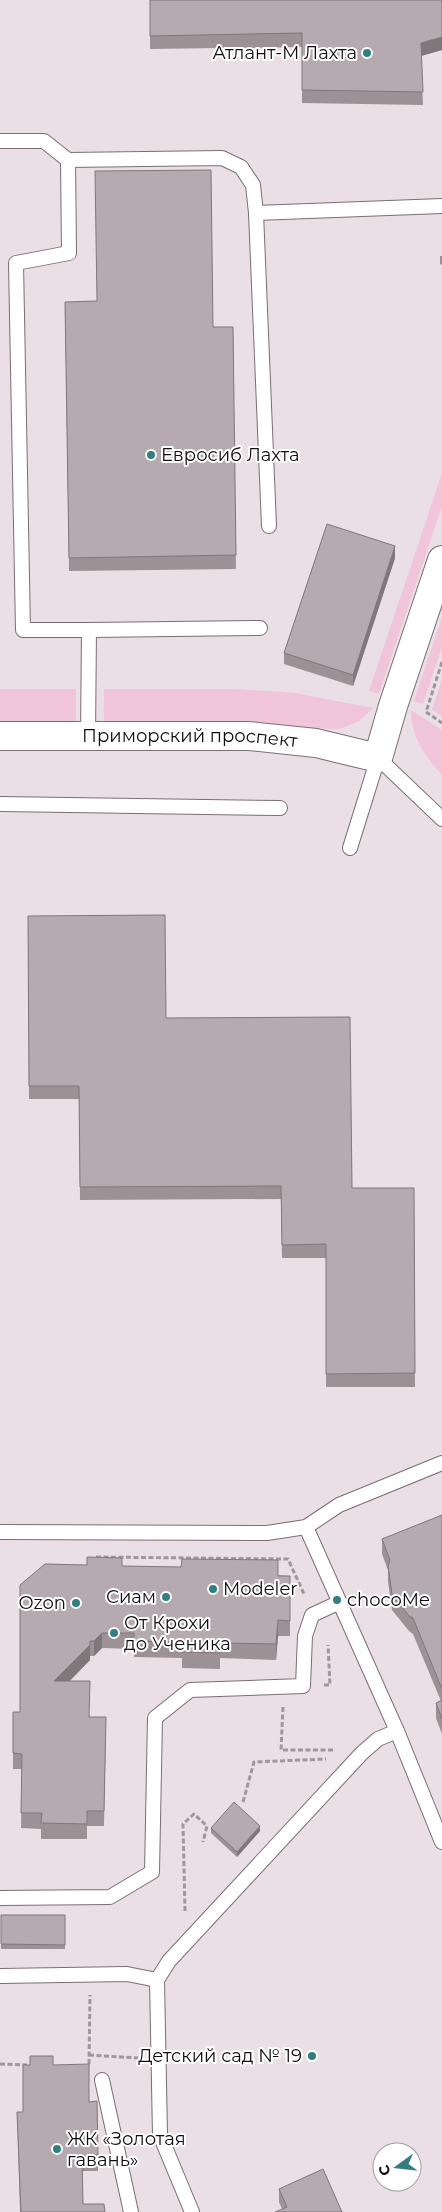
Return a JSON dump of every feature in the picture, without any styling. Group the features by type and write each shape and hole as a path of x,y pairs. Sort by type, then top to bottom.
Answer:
{"street":[{"path":"378,758 393,706 442,560"},
{"name":"Приморский проспект","path":"0,736 249,736 316,743 378,758"}],"lane":[{"path":"0,141 44,142 68,160 222,158 241,167 253,185 256,213 269,526"},
{"path":"68,160 69,253 16,263 23,630 260,628"},
{"path":"256,213 442,206"},
{"path":"88,737 89,630"},
{"path":"350,848 378,758 442,820"},
{"path":"0,804 280,808"},
{"path":"0,1532 267,1533 306,1527 339,1505 442,1463"},
{"path":"306,1527 397,1731 442,1842"},
{"path":"0,1898 110,1898 152,1872 155,1718 190,1690 303,1686 305,1636 312,1614 340,1602"},
{"path":"192,2212 160,2135 156,1980 169,1962 362,1753 378,1739 397,1731"},
{"path":"0,1976 127,1974 156,1980"},
{"path":"102,2080 131,2212"}],"path":[{"path":"442,662 426,712 442,723"},
{"path":"89,1556 288,1559 329,1648 330,1685"},
{"path":"284,1687 281,1750 320,1750"},
{"path":"243,1802 254,1762 325,1760 336,1750"},
{"path":"185,1913 184,1824 194,1814 207,1826 203,1842"},
{"path":"89,2055 90,1974"},
{"path":"0,2064 30,2065"}],"shaded area":[{"path":"442,473 442,506 379,694 369,691"},
{"path":"442,617 442,647 423,704 414,701"},
{"path":"442,679 442,716 432,710"},
{"path":"0,689 76,689 76,724 0,723"},
{"path":"104,689 239,689 295,693 373,708 359,721 340,729 104,724"},
{"path":"411,710 442,730 442,775 416,737"}],"building":[{"name":"Атлант-М Лахта","path":"150,0 442,0 442,37 421,43 423,92 302,90 302,33 150,36"},
{"name":"Евросиб Лахта","path":"211,170 213,327 233,327 236,555 69,558 65,302 97,301 95,171"},
{"path":"327,524 395,546 353,675 284,653"},
{"path":"165,915 166,1018 350,1017 352,1188 414,1188 415,1373 326,1374 326,1244 282,1245 281,1186 80,1187 79,1086 29,1086 28,916"},
{"path":"442,1515 442,1689 413,1618 409,1616 392,1594 388,1566 390,1560 382,1539"},
{"path":"87,1557 122,1558 122,1566 181,1567 182,1559 278,1560 278,1576 290,1576 290,1621 278,1620 276,1644 219,1643 220,1653 182,1652 182,1642 134,1641 134,1633 102,1633 94,1641 90,1641 90,1645 54,1681 90,1681 89,1717 106,1717 104,1811 87,1811 87,1824 41,1823 42,1813 21,1813 22,1754 13,1753 13,1712 20,1712 20,1585 45,1564 87,1565"},
{"path":"442,1700 442,1719 436,1703"},
{"path":"234,1802 260,1826 237,1852 211,1828"},
{"path":"1,1915 65,1915 65,1945 1,1944"},
{"name":"ЖК «Золотая гавань»","path":"30,2056 53,2056 53,2065 89,2064 89,2102 97,2101 98,2155 82,2155 83,2204 104,2204 105,2212 21,2212 17,2112 23,2112 23,2065 30,2065"},
{"path":"323,2169 342,2212 275,2212 287,2207 279,2189"}],"place":[{"name":"Атлант-М Лахта","path":"367,53"},
{"name":"Евросиб Лахта","path":"151,455"},
{"name":"Modeler","path":"213,1589"},
{"name":"Сиам","path":"166,1597"},
{"name":"chocoMe","path":"337,1600"},
{"name":"Ozon","path":"76,1603"},
{"name":"От Крохи до Ученика","path":"114,1633"},
{"name":"Детский сад № 19","path":"312,2056"},
{"name":"ЖК «Золотая гавань»","path":"57,2149"}]}
